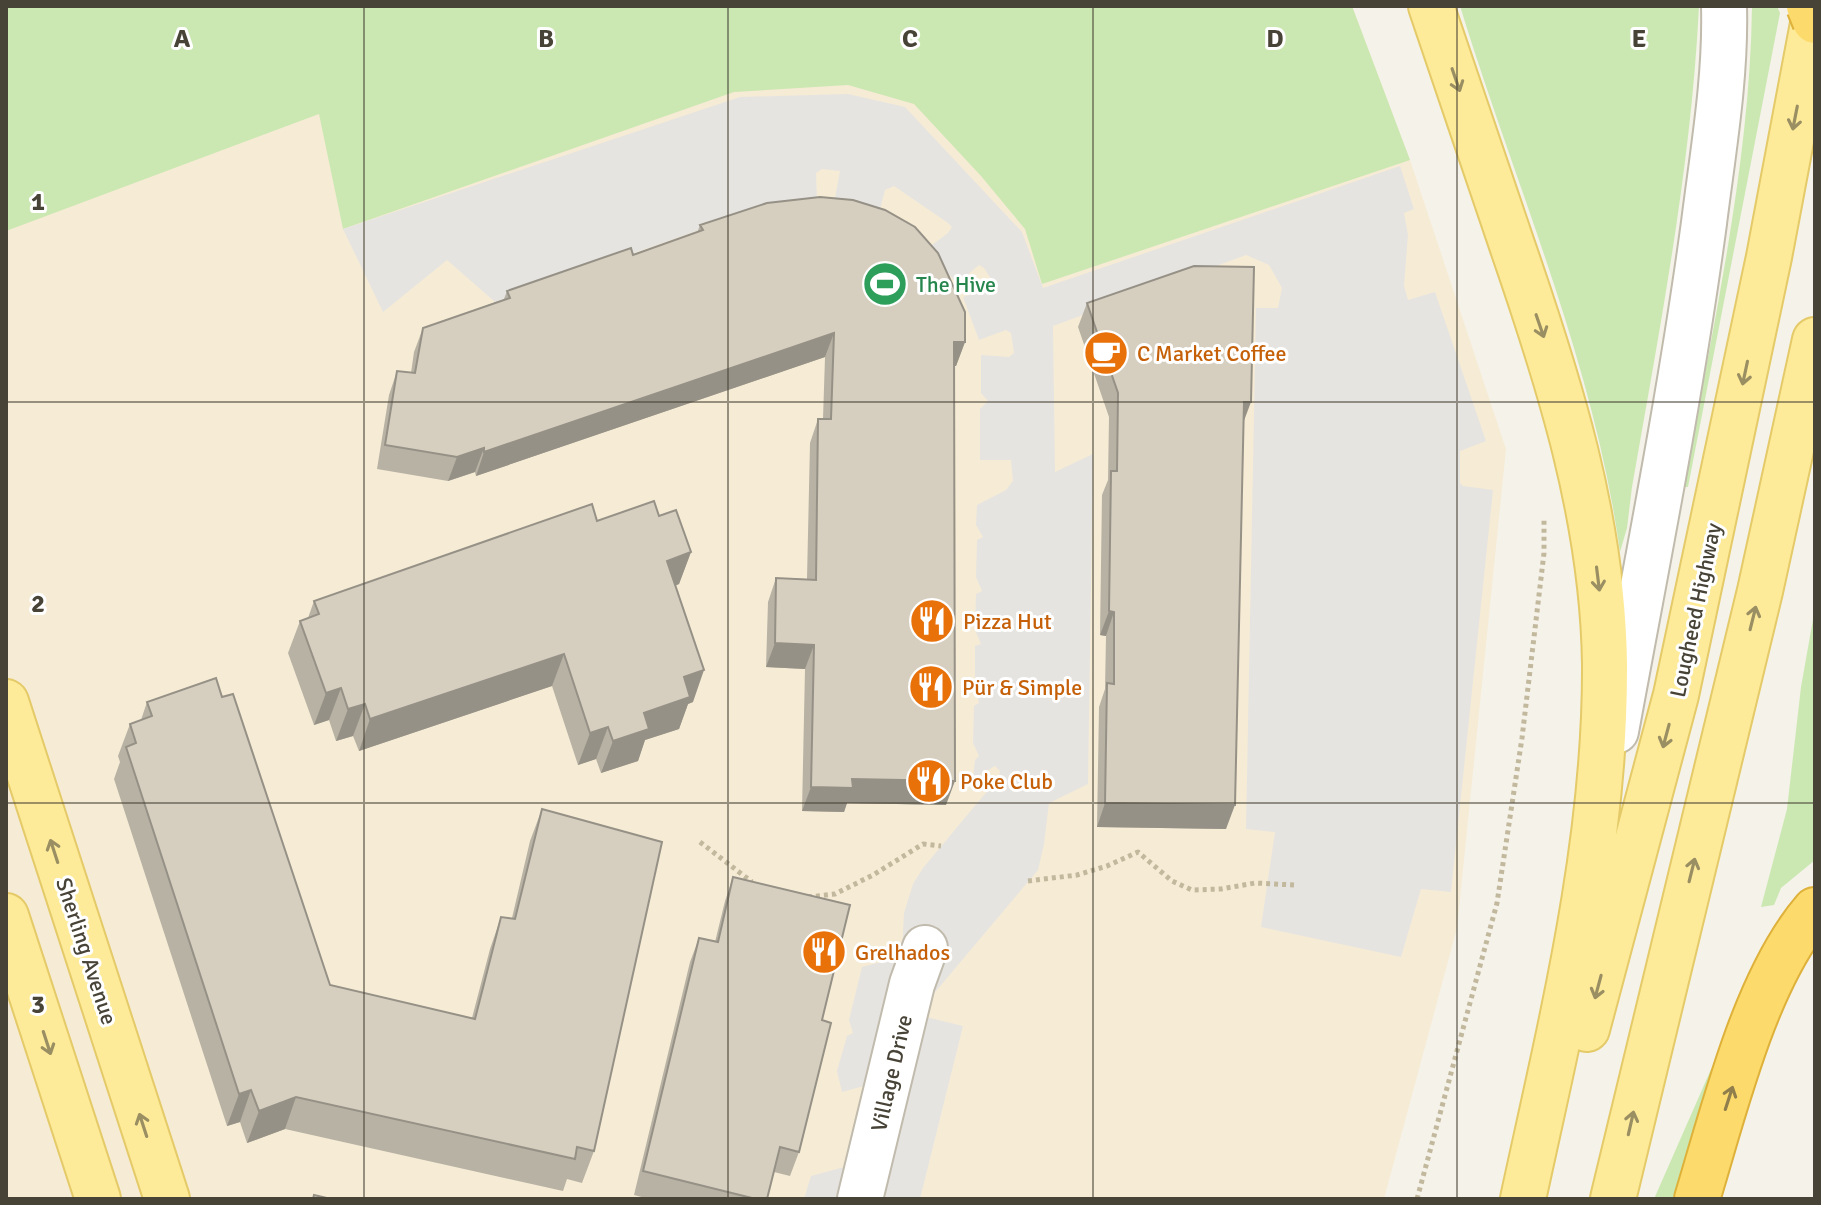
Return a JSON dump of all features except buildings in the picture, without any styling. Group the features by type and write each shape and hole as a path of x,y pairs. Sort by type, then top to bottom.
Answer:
{"highway":[{"path":"1809,6 1815,21"},
{"path":"1697,1199 1764,998 1780,964 1815,910"}],"main road":[{"path":"1431,6 1549,353 1575,442 1591,526 1605,661 1604,726 1595,824 1570,981 1523,1199"},
{"name":"Lougheed Highway","path":"1542,1199 1676,695 1727,460 1815,13"},
{"path":"1613,1199 1760,591 1815,340"},
{"name":"Sherling Avenue","path":"9,720 167,1199"},
{"path":"6,916 98,1199"}],"lane":[{"path":"1570,981 1696,281 1715,137 1725,33 1724,6"},
{"name":"Village Drive","path":"860,1199 912,984 925,948"}],"path":[{"path":"1417,1199 1497,903 1524,723 1544,553 1544,507"},
{"path":"700,842 747,880 760,886"},
{"path":"796,895 835,894 923,844 941,846"},
{"path":"1028,881 1077,875 1138,852 1172,881 1192,890 1255,883 1294,885"}],"shaded area":[{"path":"6,6 1352,6 1410,160 1506,449 1457,928 1384,1199 6,1199"},
{"path":"848,94 905,107 1022,232 1043,288 1400,166 1414,209 1404,213 1408,235 1404,286 1408,300 1435,292 1486,441 1460,451 1460,483 1493,490 1451,892 1421,889 1401,957 1261,927 1275,832 1246,829 1256,308 1278,308 1282,288 1269,265 1246,255 1053,326 1055,472 1093,454 1088,784 1049,803 1038,870 931,997 926,1017 963,1026 920,1199 804,1199 811,1176 848,1166 867,1090 864,1086 842,1092 837,1071 847,1036 853,1033 849,1020 862,967 900,957 904,913 913,884 999,777 1000,771 995,766 973,779 975,760 979,756 973,743 974,706 979,703 975,688 975,646 981,644 975,630 976,594 982,591 976,577 977,540 983,537 976,525 977,505 1006,490 1013,481 1011,460 980,460 980,409 988,401 981,393 981,355 1009,357 1014,353 1011,333 1006,330 979,340 963,297 990,288 993,282 979,265 957,284 928,248 952,227 894,186 885,190 878,217 834,203 840,171 822,169 816,173 817,201 773,204 495,302 447,260 383,312 343,229 740,97"}],"green space":[{"path":"6,6 1352,6 1410,160 1042,284 1025,229 914,104 848,85 734,92 343,229 319,114 6,231"},
{"path":"1460,6 1699,6 1682,187 1627,528 1620,552 1608,481 1573,344"},
{"path":"1752,6 1777,6 1780,13 1688,487 1684,487 1737,187 1750,66"},
{"path":"1815,608 1815,860 1781,888 1774,905 1761,907 1787,809 1801,687"},
{"path":"1712,1067 1673,1199 1654,1199"}],"place":[{"name":"The Hive","path":"885,284"},
{"name":"C Market Coffee","path":"1106,353"},
{"name":"Pizza Hut","path":"932,621"},
{"name":"Pür & Simple","path":"931,687"},
{"name":"Poke Club","path":"929,781"},
{"name":"Grelhados","path":"824,952"}]}
